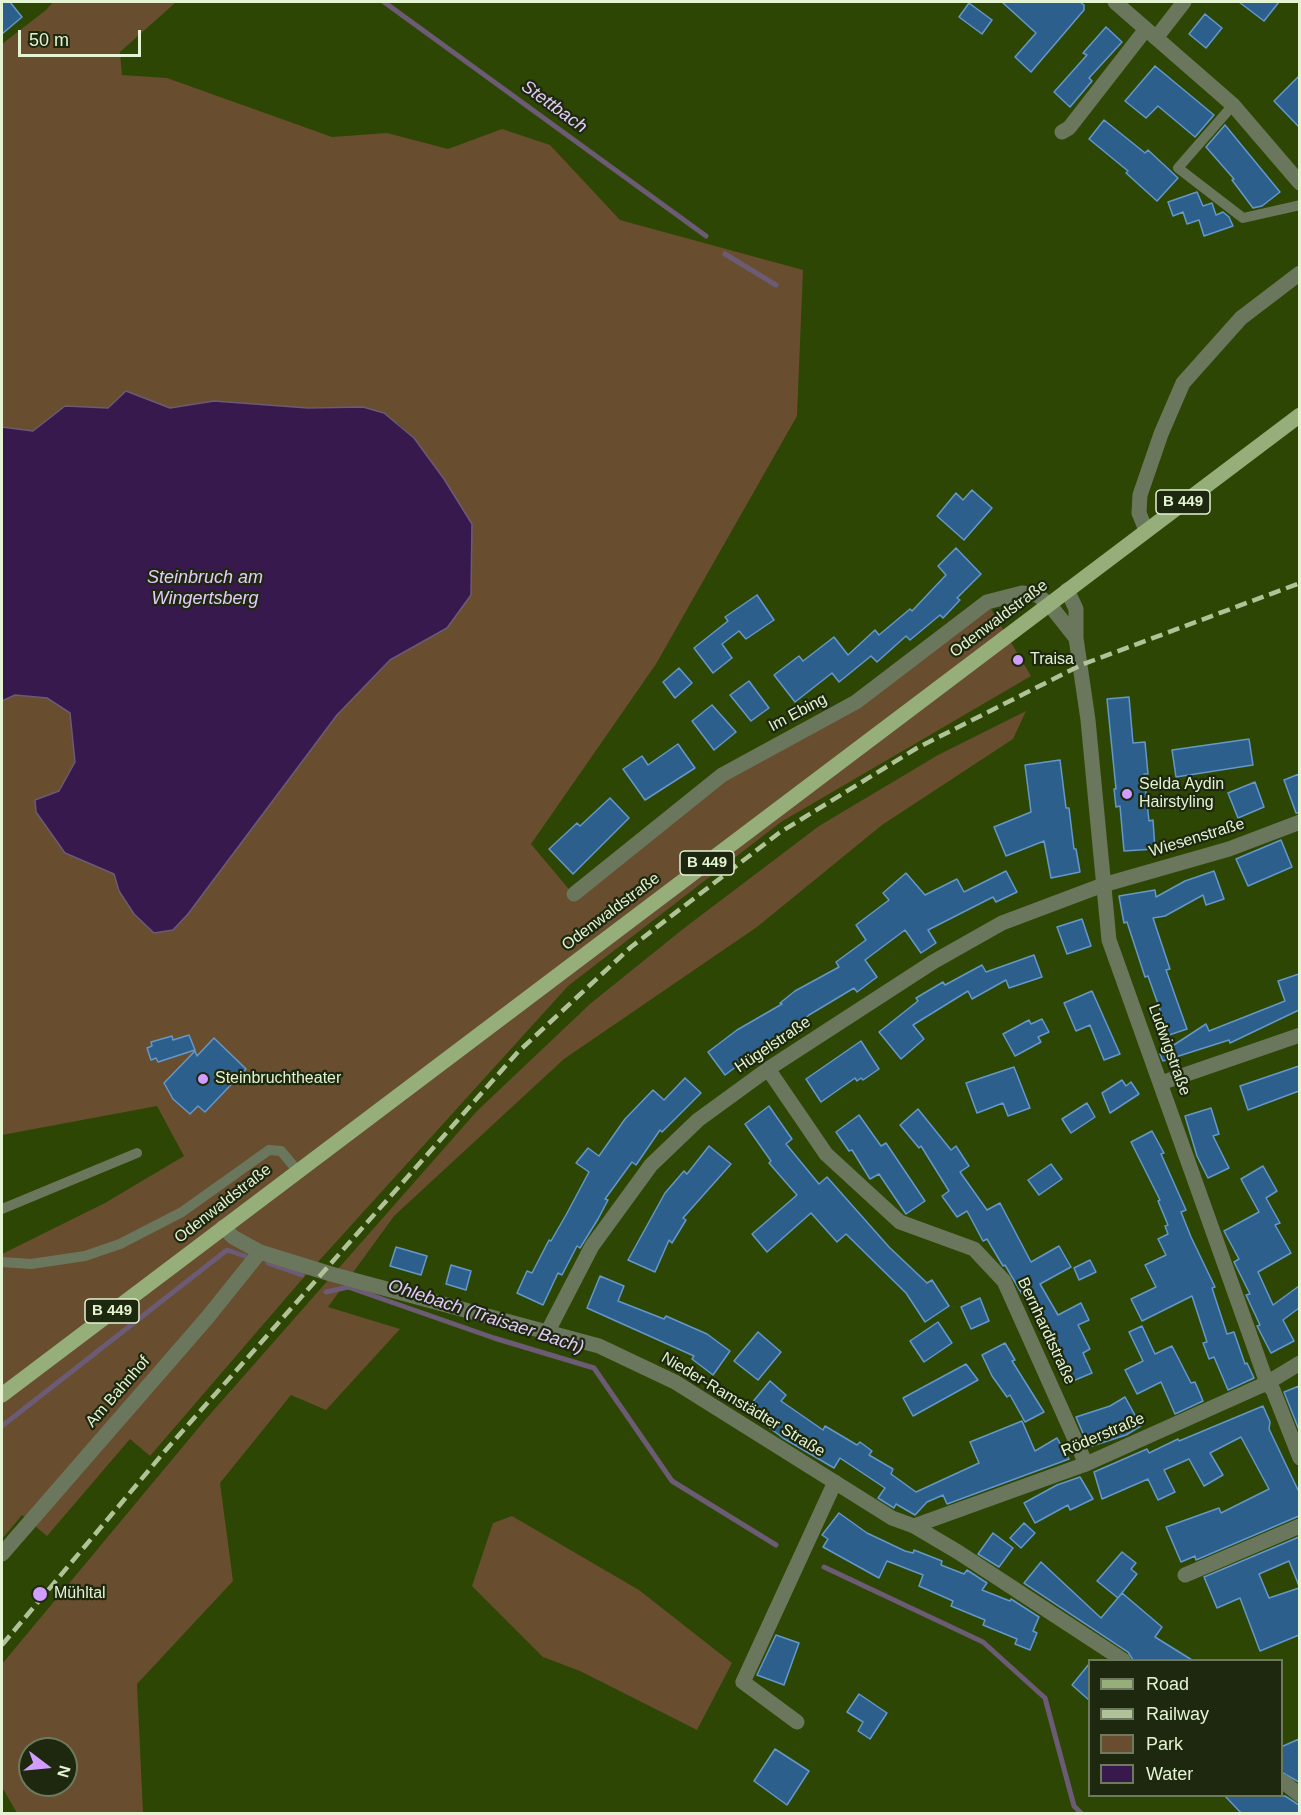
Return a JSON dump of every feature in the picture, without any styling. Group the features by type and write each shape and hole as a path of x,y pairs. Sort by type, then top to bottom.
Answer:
{"main road":[{"name":"Odenwaldstraße","path":"2,1395 1299,415"}],"street":[{"path":"1115,2 1233,105 1299,183"},
{"path":"1062,132 1069,128 1151,34 1184,2"},
{"path":"1146,530 1139,513 1140,495 1161,434 1183,383 1241,318 1299,273"},
{"name":"Ludwigstraße","path":"1067,591 1076,609 1076,638 1086,709 1109,940 1267,1383 1273,1390 1299,1458"},
{"name":"Im Ebing","path":"574,894 722,775 856,702 987,602 1025,593 1040,596 1049,604"},
{"path":"1049,604 1076,638"},
{"name":"Wiesenstraße","path":"1103,885 1229,849 1299,822"},
{"name":"Hügelstraße","path":"548,1332 592,1246 651,1165 698,1120 768,1069 933,962 993,929 1103,885"},
{"path":"1161,1083 1299,1035"},
{"name":"Bernhardtstraße","path":"768,1069 826,1154 900,1222 974,1249 1004,1281 1086,1464"},
{"name":"Nieder-Ramstädter Straße","path":"223,1227 233,1238 260,1252 361,1284 599,1346 675,1382 892,1518 914,1526 958,1552 1121,1659"},
{"name":"Am Bahnhof","path":"2,1554 207,1318 260,1252"},
{"name":"Röderstraße","path":"914,1526 1086,1464 1267,1383 1299,1363"},
{"path":"796,1722 743,1682 835,1482"},
{"path":"1185,1575 1299,1526"},
{"path":"1283,1783 1299,1795"}],"lane":[{"path":"1233,105 1178,168 1244,218 1299,205"},
{"path":"2,1262 31,1264 86,1256 120,1244 182,1212 269,1150 281,1151 297,1170"},
{"path":"2,1209 137,1153"}],"green space":[{"path":"53,2 188,2 175,3 120,52 122,75 167,78 332,137 387,133 448,149 502,129 550,145 620,220 803,270 797,416 656,664 531,844 573,894 722,775 856,702 987,602 1031,676 781,822 568,986 298,1284 150,1456 130,1439 47,1536 22,1515 2,1539 2,1254 105,1203 184,1156 157,1106 2,1135 2,701 15,695 47,698 70,713 75,762 59,791 35,800 65,853 114,874 119,891 173,930 337,715 390,660 447,628 444,479 414,438 399,424 363,407 308,408 214,401 170,408 126,391 108,408 65,406 33,431 2,427 2,44"},
{"path":"1026,711 1013,739 882,825 757,927 564,1059 394,1216 328,1307 400,1329 326,1410 291,1395 220,1483 233,1581 137,1684 143,1813 17,1813 2,1787 2,1664 205,1420 477,1111 590,1004 683,929 819,826 938,755"},
{"path":"512,1516 639,1590 732,1663 697,1730 580,1671 543,1657 472,1586 493,1523"}],"water":[{"name":"Steinbruch am Wingertsberg","path":"126,391 170,408 214,401 308,408 363,407 384,413 414,438 444,479 472,524 471,595 447,628 390,660 337,715 188,914 173,930 154,933 134,914 119,891 114,874 65,853 36,812 35,800 59,791 75,762 70,713 47,698 15,695 2,701 2,427 33,431 65,406 108,408"}],"building":[{"path":"2,2 10,2 22,17 2,34"},
{"path":"1002,2 1080,2 1084,5 1084,10 1031,72 1015,57 1036,33"},
{"path":"1239,2 1279,2 1264,21"},
{"path":"969,3 992,20 982,34 959,17"},
{"path":"1205,14 1222,28 1206,48 1189,34"},
{"path":"1106,27 1122,42 1089,78 1092,81 1070,107 1054,92 1087,55 1083,53"},
{"path":"1155,66 1214,115 1195,137 1158,106 1146,118 1125,101"},
{"path":"1299,76 1299,127 1274,101"},
{"path":"1104,120 1145,153 1148,150 1178,178 1157,201 1126,173 1128,171 1089,139"},
{"path":"1225,125 1280,192 1262,206 1253,208 1232,180 1234,179 1206,147"},
{"path":"1197,192 1203,206 1212,203 1216,215 1223,212 1229,217 1233,226 1204,236 1199,220 1187,224 1183,212 1173,216 1168,202"},
{"path":"972,490 992,508 964,540 937,516 956,493 963,500"},
{"path":"956,548 981,574 957,598 960,600 943,618 940,615 910,640 906,636 877,662 871,656 839,682 832,673 795,702 774,675 799,656 803,661 834,637 848,655 875,630 879,635 910,609 912,611 946,575 938,566"},
{"path":"757,595 774,620 746,639 739,631 722,644 732,658 713,673 694,648 728,621 725,617"},
{"path":"679,668 692,683 675,698 663,682"},
{"path":"749,681 769,708 751,721 730,695"},
{"path":"1129,697 1133,743 1145,742 1148,774 1144,774 1149,821 1153,820 1155,849 1124,851 1120,806 1116,807 1107,699"},
{"path":"712,705 736,732 714,750 692,721"},
{"path":"1249,739 1253,765 1176,777 1172,750"},
{"path":"678,744 695,768 645,800 623,769 642,756 648,765"},
{"path":"1060,760 1066,808 1069,808 1074,849 1076,849 1080,872 1051,878 1044,841 1006,856 994,827 1031,812 1025,765"},
{"path":"1299,774 1299,813 1296,813 1284,780"},
{"path":"1255,782 1264,807 1238,818 1228,793"},
{"path":"610,798 629,818 573,874 549,849 577,823 580,826"},
{"path":"1281,840 1292,867 1248,886 1236,859"},
{"path":"1006,871 1017,892 996,902 993,897 928,930 936,943 921,953 905,930 865,960 877,977 857,992 854,988 809,1015 785,1036 767,1047 766,1044 725,1075 708,1052 737,1030 782,1004 780,1003 795,991 839,967 836,962 866,940 856,925 889,900 883,893 906,873 925,895 957,879 964,892"},
{"path":"1214,871 1224,899 1206,905 1203,895 1165,916 1153,918 1170,969 1166,970 1187,1029 1169,1035 1148,976 1145,977 1127,922 1124,923 1119,896 1155,890 1156,897 1185,881"},
{"path":"1082,919 1091,946 1067,954 1057,927"},
{"path":"1034,955 1042,977 1009,988 1006,980 972,999 968,991 913,1025 924,1039 901,1059 879,1032 918,1001 916,998 943,982 945,985 982,965 986,972"},
{"path":"1299,974 1299,1010 1230,1043 1229,1040 1163,1061 1160,1054 1206,1024 1209,1031 1285,1001 1278,981"},
{"path":"1092,991 1120,1054 1104,1060 1090,1025 1076,1031 1064,1003"},
{"path":"1042,1019 1049,1032 1038,1037 1041,1042 1015,1056 1003,1034 1029,1020 1031,1024"},
{"path":"189,1035 195,1050 158,1062 156,1058 151,1060 147,1048 152,1046 151,1042 172,1036 173,1040"},
{"name":"Steinbruchtheater","path":"214,1038 246,1069 205,1112 198,1106 190,1114 173,1099 164,1083 195,1051 197,1056"},
{"path":"861,1041 879,1069 863,1080 861,1078 857,1081 855,1078 821,1102 806,1079"},
{"path":"1299,1066 1299,1091 1248,1110 1240,1086"},
{"path":"1014,1067 1030,1108 1008,1116 1003,1103 977,1113 966,1083"},
{"path":"685,1078 701,1093 662,1132 660,1130 636,1165 632,1162 605,1199 608,1200 598,1219 580,1248 577,1246 562,1275 558,1273 543,1305 517,1293 527,1271 532,1273 589,1172 576,1163 588,1148 599,1156 625,1119 653,1090 664,1100"},
{"path":"1122,1080 1126,1086 1131,1082 1139,1094 1110,1113 1102,1093"},
{"path":"1087,1103 1095,1117 1071,1133 1062,1119"},
{"path":"769,1106 792,1139 786,1144 819,1184 827,1177 889,1247 927,1283 932,1280 949,1306 925,1322 906,1293 846,1234 837,1242 811,1213 767,1252 752,1234 797,1195 769,1163 771,1161 745,1124"},
{"path":"1211,1108 1219,1134 1213,1136 1229,1168 1208,1178 1197,1156 1185,1116"},
{"path":"918,1109 951,1150 956,1146 969,1166 960,1172 987,1210 1000,1203 1031,1262 1059,1246 1071,1267 1040,1284 1058,1315 1081,1303 1089,1320 1078,1325 1090,1349 1083,1353 1092,1373 1068,1383 1040,1317 1022,1294 1005,1265 1003,1266 987,1239 983,1241 967,1211 957,1217 942,1196 949,1191 921,1146 919,1148 900,1125"},
{"path":"859,1115 881,1146 886,1143 925,1201 906,1214 879,1174 870,1179 852,1150 849,1151 836,1132"},
{"path":"1152,1131 1164,1153 1161,1154 1186,1210 1181,1212 1191,1237 1215,1287 1212,1288 1227,1334 1234,1332 1245,1364 1247,1363 1254,1378 1228,1390 1214,1357 1209,1359 1203,1343 1207,1342 1192,1296 1142,1321 1131,1299 1156,1287 1145,1265 1166,1255 1158,1239 1168,1234 1165,1226 1168,1225 1158,1201 1160,1200 1131,1142"},
{"path":"709,1146 731,1164 683,1218 686,1220 672,1243 669,1240 655,1272 628,1260 665,1193 684,1171 687,1174"},
{"path":"1051,1164 1062,1179 1039,1195 1028,1180"},
{"path":"1263,1166 1277,1191 1266,1198 1280,1223 1275,1225 1291,1253 1258,1272 1273,1305 1299,1286 1299,1308 1283,1320 1294,1341 1271,1353 1257,1326 1260,1325 1246,1295 1250,1294 1234,1262 1239,1259 1224,1231 1259,1212 1241,1179"},
{"path":"396,1247 427,1256 421,1275 390,1266"},
{"path":"1090,1260 1096,1272 1079,1280 1074,1268"},
{"path":"451,1265 471,1271 466,1290 446,1284"},
{"path":"600,1276 624,1286 618,1301 664,1319 666,1316 707,1334 730,1351 713,1375 692,1359 694,1356 587,1308"},
{"path":"980,1298 989,1321 971,1329 961,1307"},
{"path":"938,1322 952,1343 924,1362 910,1341"},
{"path":"1142,1326 1155,1354 1172,1346 1191,1383 1195,1382 1203,1401 1175,1414 1161,1382 1137,1394 1125,1370 1143,1361 1129,1332"},
{"path":"758,1332 781,1352 758,1380 734,1361"},
{"path":"1005,1343 1015,1360 1012,1361 1044,1412 1025,1422 1010,1395 1007,1397 992,1376 982,1355"},
{"path":"966,1364 978,1380 913,1416 903,1398"},
{"path":"770,1381 786,1395 781,1401 823,1430 825,1426 857,1445 860,1442 872,1451 869,1455 893,1469 891,1474 916,1492 979,1463 970,1442 1022,1421 1035,1451 1057,1438 1069,1459 947,1504 943,1495 927,1502 915,1515 896,1504 894,1508 878,1498 885,1488 840,1458 834,1468 783,1438 746,1410"},
{"path":"1299,1386 1299,1430 1284,1392"},
{"path":"1125,1397 1141,1426 1126,1435 1089,1447 1076,1417 1110,1406"},
{"path":"1263,1406 1270,1422 1269,1429 1299,1492 1299,1516 1196,1560 1195,1556 1181,1562 1166,1527 1219,1508 1221,1513 1269,1489 1241,1437 1210,1453 1223,1475 1204,1486 1189,1459 1164,1470 1175,1492 1158,1500 1148,1479 1102,1499 1094,1472 1147,1449 1149,1453 1178,1439 1179,1441"},
{"path":"1080,1477 1093,1499 1070,1510 1068,1505 1035,1523 1024,1503 1057,1485"},
{"path":"839,1513 867,1533 905,1551 913,1553 914,1550 942,1561 941,1565 964,1574 967,1570 987,1583 982,1590 1010,1601 1011,1599 1039,1617 1033,1631 1037,1633 1030,1650 1015,1644 1017,1639 983,1625 985,1620 951,1606 953,1601 919,1586 923,1575 887,1561 879,1578 823,1547 828,1539 822,1535"},
{"path":"1024,1523 1035,1533 1021,1548 1010,1538"},
{"path":"993,1533 1013,1548 999,1567 978,1554"},
{"path":"1299,1537 1299,1586 1289,1561 1259,1574 1269,1598 1299,1588 1299,1635 1260,1651 1240,1598 1217,1608 1204,1577"},
{"path":"1122,1552 1136,1563 1131,1569 1137,1574 1118,1598 1097,1581"},
{"path":"1041,1562 1101,1618 1122,1593 1162,1627 1155,1637 1190,1659 1132,1659 1128,1652 1024,1583"},
{"path":"776,1635 799,1643 784,1685 757,1675"},
{"path":"1088,1665 1088,1699 1072,1685"},
{"path":"859,1694 887,1713 870,1739 858,1731 863,1722 847,1712"},
{"path":"1299,1739 1299,1782 1283,1773 1283,1746"},
{"path":"775,1749 809,1771 787,1805 754,1781"},
{"path":"1285,1796 1299,1805 1299,1814 1242,1814 1226,1797"}],"waterway":[{"name":"Stettbach","path":"384,2 706,236"},
{"name":"Stettbach","path":"725,254 776,285"},
{"name":"Ohlebach (Traisaer Bach)","path":"2,1426 227,1250 245,1256"},
{"name":"Ohlebach (Traisaer Bach)","path":"268,1263 302,1275"},
{"name":"Ohlebach (Traisaer Bach)","path":"326,1292 348,1287 494,1338 594,1368 672,1481 776,1545"},
{"name":"Ohlebach (Traisaer Bach)","path":"824,1567 983,1642 1045,1698 1074,1806 1082,1814"}],"railway":[{"path":"2,1645 165,1451 518,1052 631,947 779,833 917,748 1081,665 1300,583"}],"place":[{"name":"Traisa","path":"1018,660"},
{"name":"Selda Aydin Hairstyling","path":"1127,794"},
{"name":"Steinbruchtheater","path":"203,1079"},
{"name":"Mühltal","path":"40,1594"}]}
